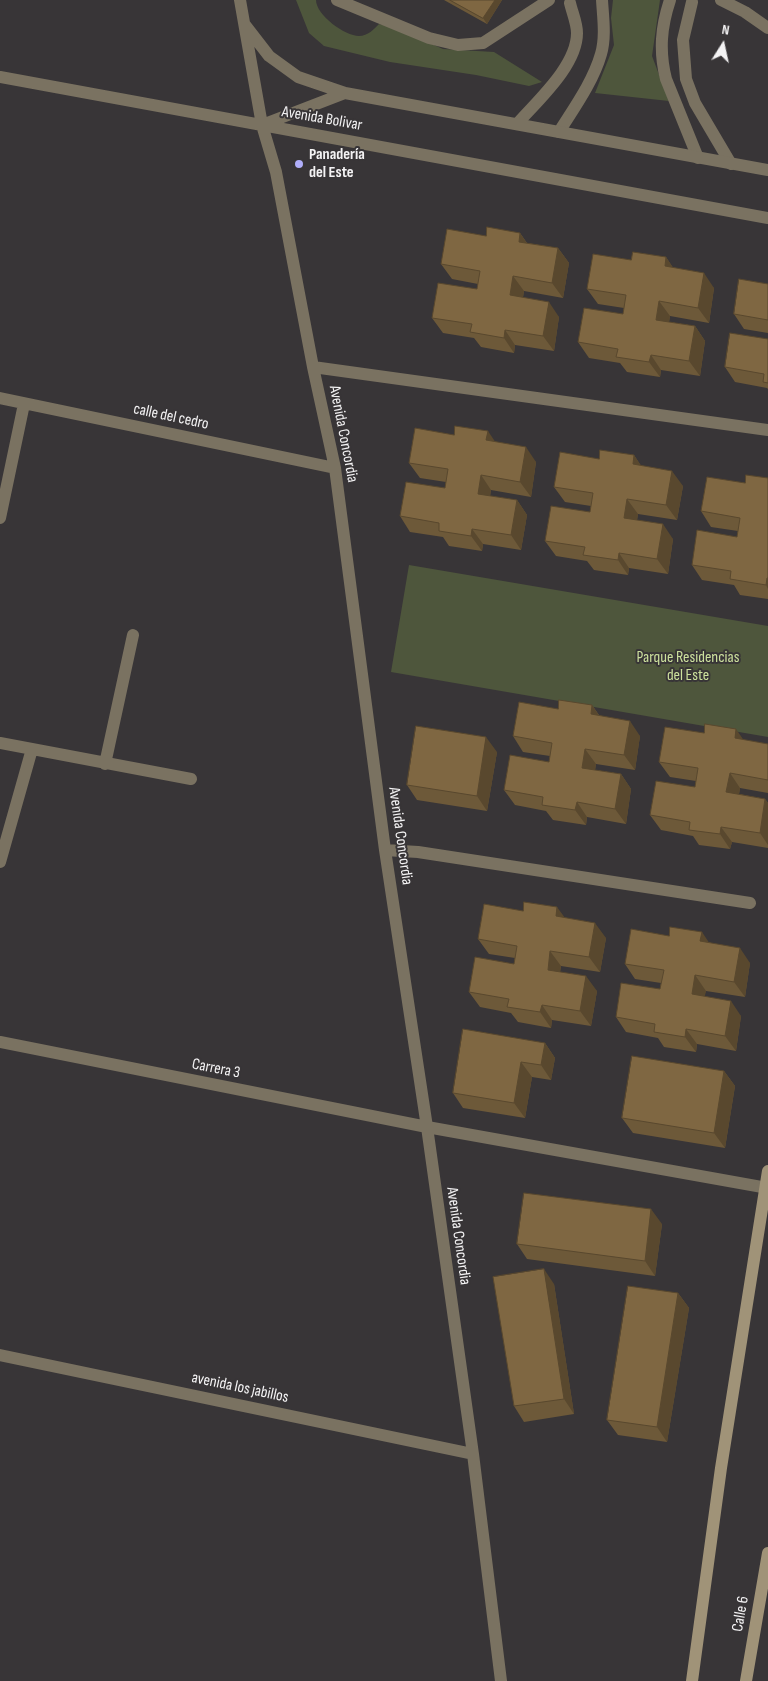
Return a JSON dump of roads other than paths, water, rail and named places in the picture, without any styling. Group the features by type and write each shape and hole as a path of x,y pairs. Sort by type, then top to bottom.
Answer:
{"street":[{"name":"Avenida Concordia","path":"240,0 242,21 262,125 276,172 313,368 335,468 385,850 472,1454 501,1681"},
{"path":"337,0 429,38 458,45 483,43 549,0"},
{"path":"559,132 589,82 601,54 602,0"},
{"path":"670,0 661,34 663,66 666,79 698,158"},
{"path":"721,0 746,12 768,28"},
{"path":"692,2 683,40 686,79 695,103 731,164"},
{"path":"517,124 570,60 576,44 577,31 570,3"},
{"path":"242,21 269,56 298,77 344,93"},
{"path":"0,77 262,125"},
{"name":"Avenida Bolivar","path":"262,125 344,93 768,170"},
{"name":"Avenida Bolivar","path":"262,125 768,218"},
{"path":"313,368 768,430"},
{"name":"calle del cedro","path":"0,398 335,468"},
{"path":"0,518 24,404"},
{"path":"105,764 133,635"},
{"path":"0,743 191,779"},
{"path":"0,862 32,750"},
{"path":"385,850 418,852 750,903"},
{"name":"Carrera 3","path":"0,1042 426,1127 767,1187"},
{"path":"692,1681 721,1468 767,1187 768,1171"},
{"name":"avenida los jabillos","path":"0,1355 472,1454"},
{"name":"Calle 6","path":"746,1681 764,1599 768,1553"}],"place":[{"name":"Panadería del Este","path":"299,164"}],"park label":[{"name":"Parque Residencias del Este","path":"688,667"}]}
